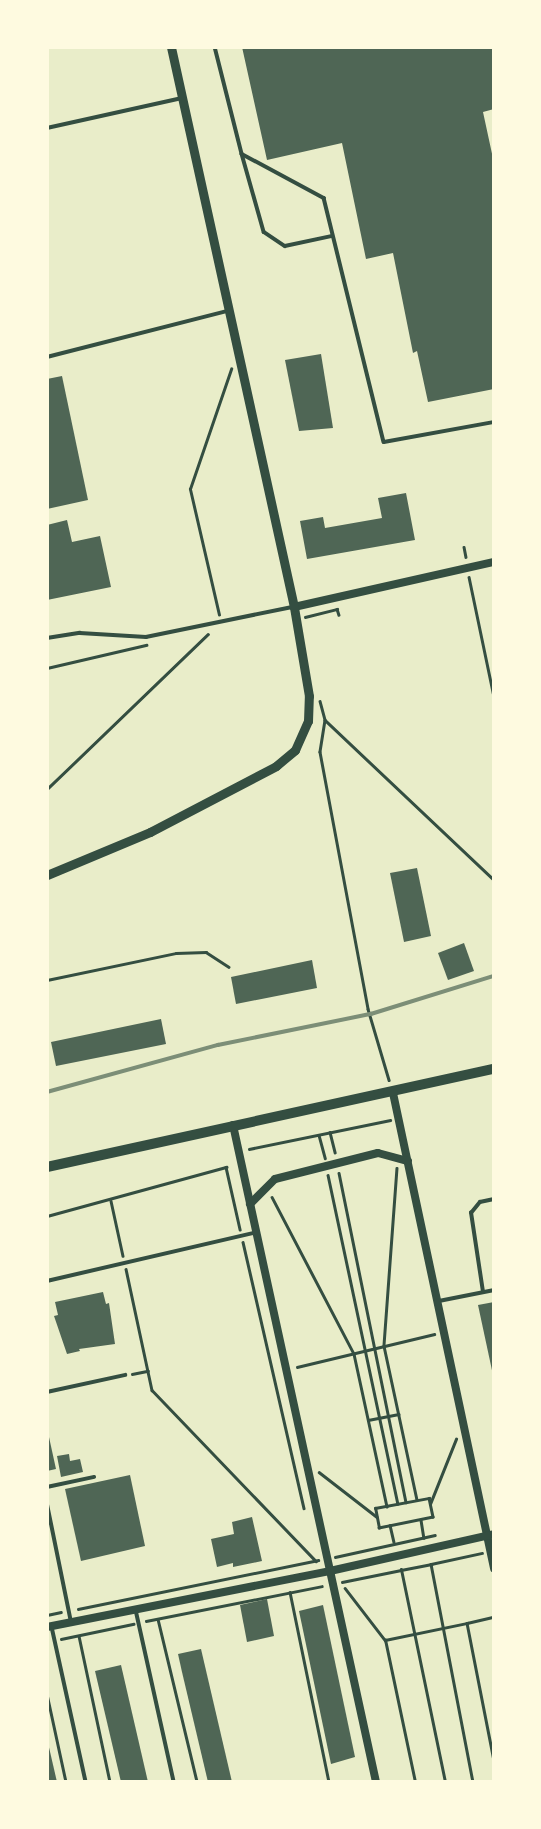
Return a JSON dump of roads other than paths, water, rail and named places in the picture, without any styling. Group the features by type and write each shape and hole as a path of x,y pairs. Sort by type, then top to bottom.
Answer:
{"main road":[{"path":"47,875 150,832 219,798 275,766 295,750 308,721 309,696 297,607 171,47"},
{"path":"47,1167 494,1069"}],"street":[{"path":"297,607 494,562"},
{"path":"393,1093 490,1535 494,1568"},
{"path":"233,1125 330,1571 337,1583 376,1782"},
{"path":"250,1204 275,1179 378,1153 408,1161"},
{"path":"50,1627 330,1571 490,1535"}],"lane":[{"path":"215,47 264,232 285,246 332,236"},
{"path":"47,128 183,98"},
{"path":"242,154 324,198 384,442 494,422"},
{"path":"47,357 231,311"},
{"path":"47,638 80,633 156,635 297,607"},
{"path":"483,1292 471,1213 480,1202 494,1199"},
{"path":"47,1281 256,1232"},
{"path":"437,1301 494,1290"},
{"path":"47,1392 125,1376"},
{"path":"47,1487 94,1477"},
{"path":"47,1502 71,1622"},
{"path":"136,1608 174,1782"},
{"path":"50,1627 86,1782"}],"railway":[{"path":"47,1092 218,1045 371,1014 494,976"}]}
